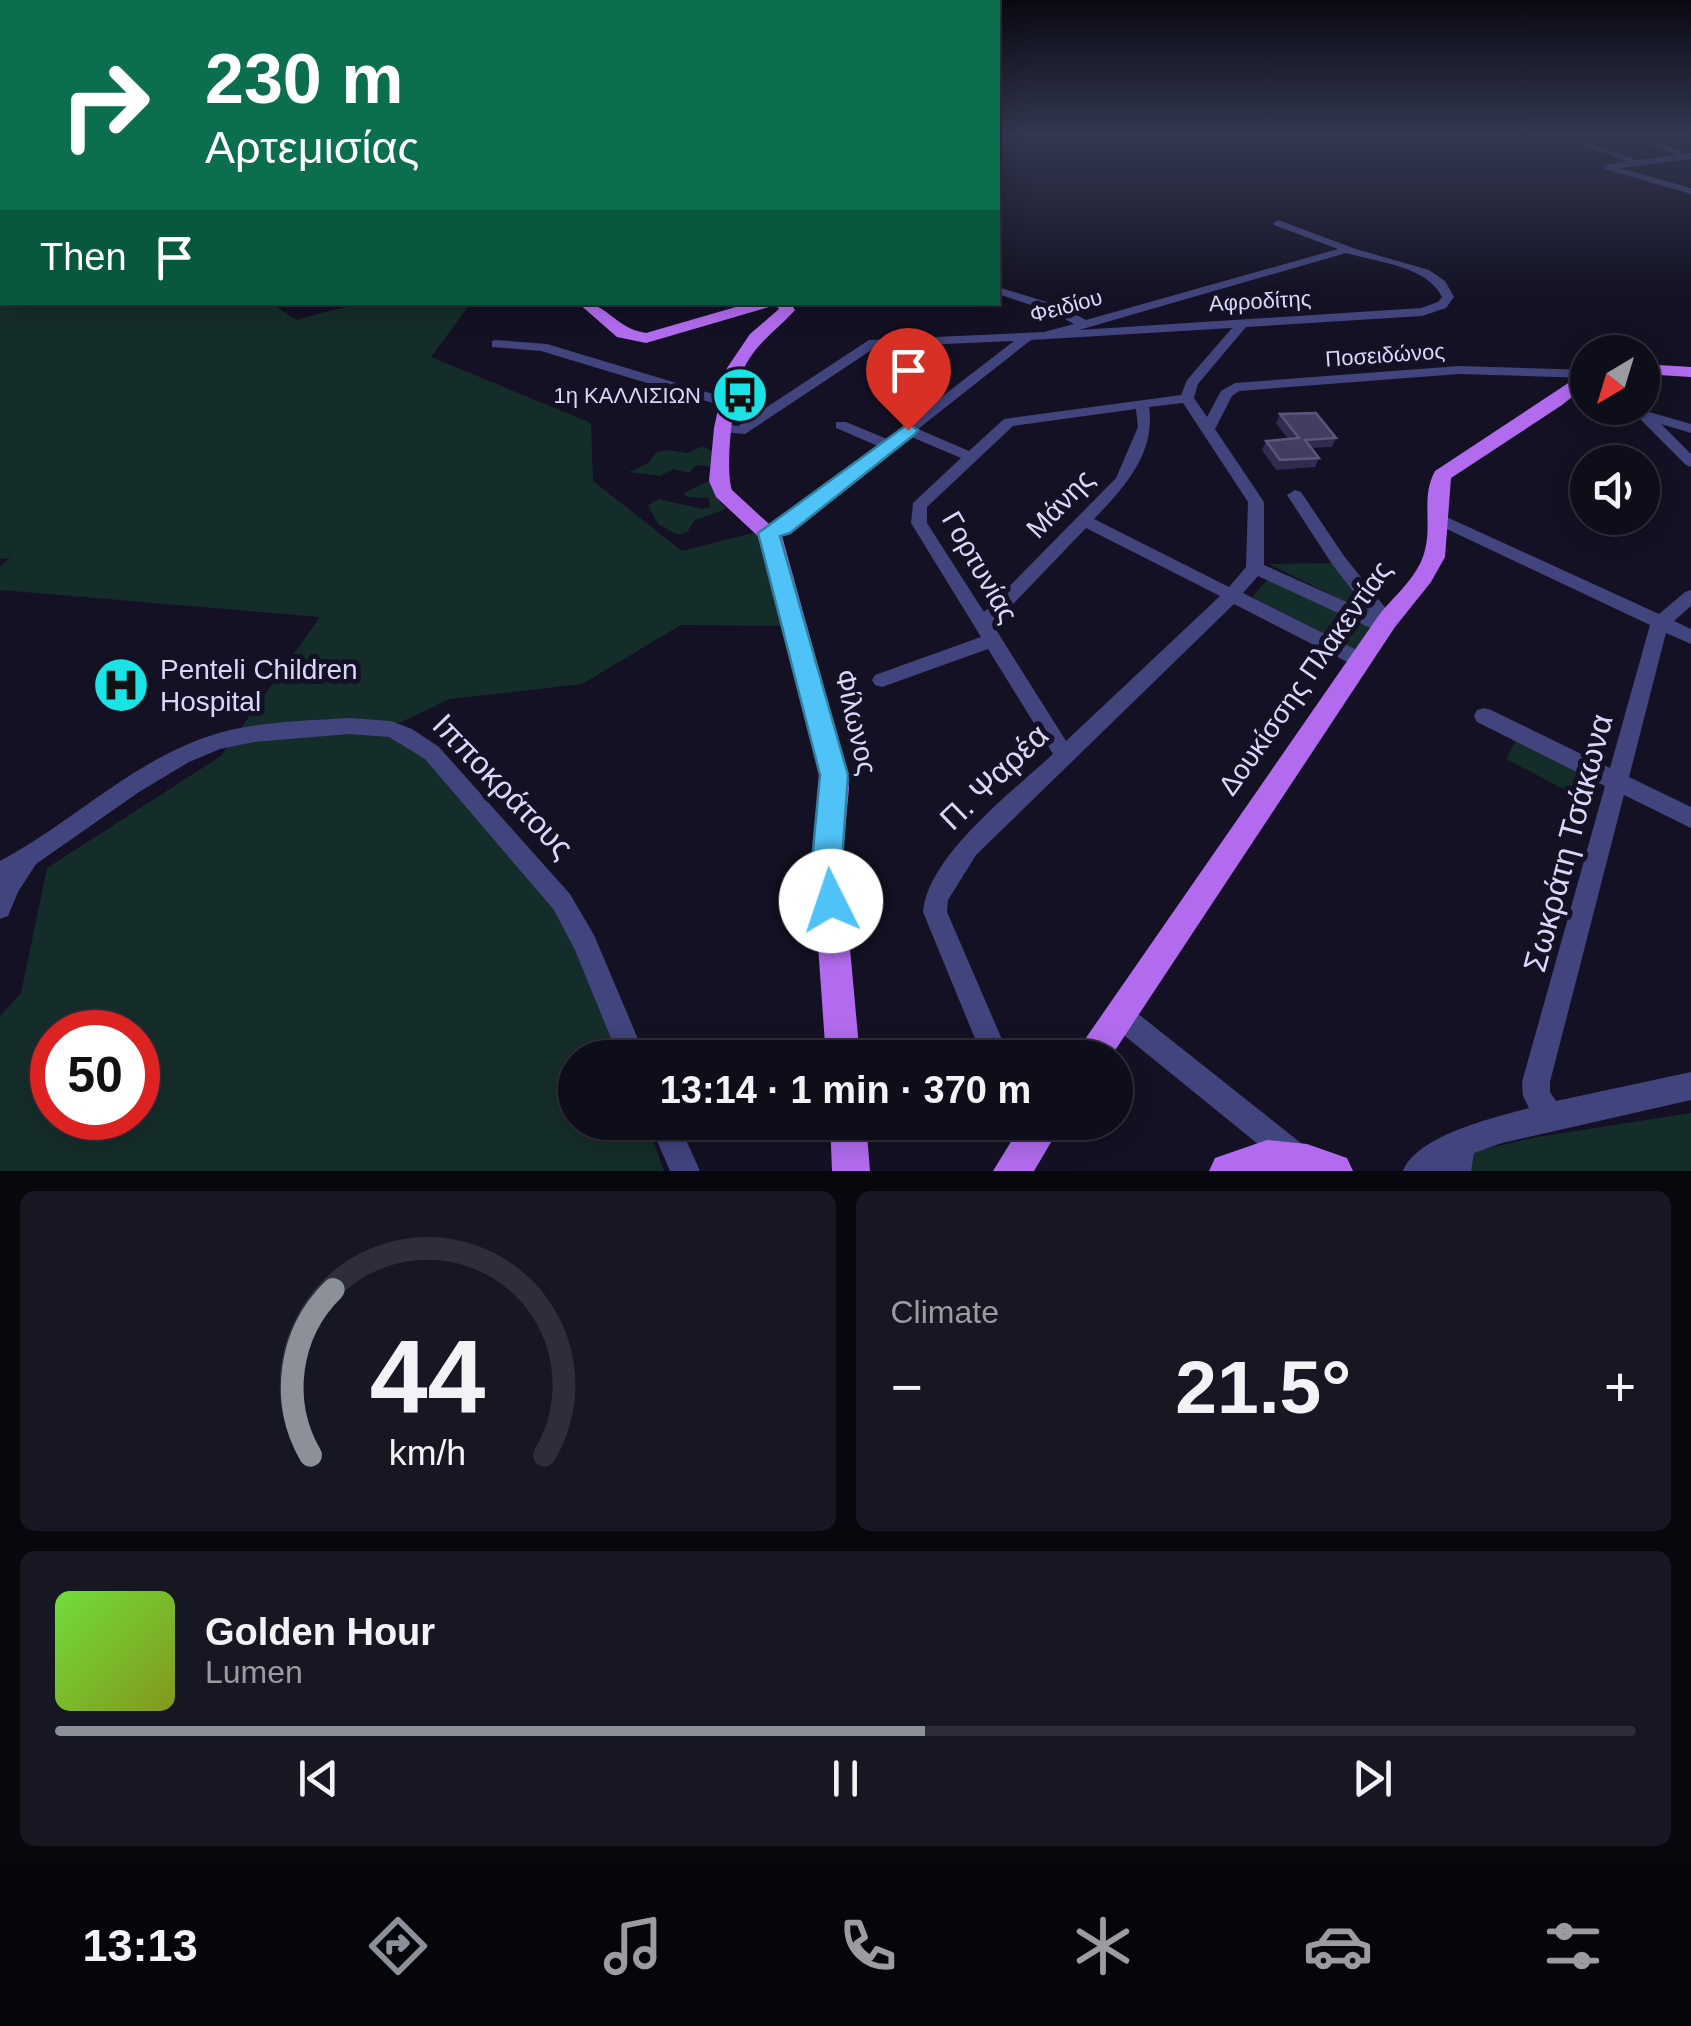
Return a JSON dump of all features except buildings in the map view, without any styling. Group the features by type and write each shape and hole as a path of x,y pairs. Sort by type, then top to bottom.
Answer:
{"main road":[{"path":"588,305 622,334 640,338 663,336 761,305"},
{"path":"768,533 720,488 725,416 740,358 756,337 787,310 784,305"},
{"path":"1660,370 1691,372"},
{"name":"Δουκίσσης Πλακεντίας","path":"1101,1040 1435,556 1440,520 1438,486 1445,471 1570,392"},
{"name":"Φίλωνος","path":"768,533 834,775 827,861 842,1040"},
{"path":"849,1140 851,1171"},
{"path":"1228,1171 1269,1158 1317,1166"}],"street":[{"path":"1278,224 1352,250"},
{"name":"Φειδίου","path":"725,416 740,431 873,343 1045,336 1352,250 1397,261 1434,278"},
{"name":"Αφροδίτης","path":"1045,336 1430,310 1448,297 1434,278"},
{"path":"1000,291 1056,309 1082,323"},
{"path":"1244,322 1192,383 1187,398 1210,427 1256,502 1255,568 1385,624"},
{"path":"768,533 782,528 1027,338"},
{"path":"496,344 542,348 725,416"},
{"name":"Ποσειδώνος","path":"1210,427 1226,394 1236,387 1459,370 1570,383"},
{"name":"Γορτυνίας","path":"1066,756 919,523 919,506 1017,419 1187,398"},
{"name":"Μάνης","path":"986,633 1129,470 1145,427 1142,405"},
{"path":"1660,420 1691,429"},
{"path":"841,425 888,445"},
{"path":"1653,425 1691,462"},
{"path":"908,430 971,457"},
{"path":"1296,495 1385,624"},
{"path":"1083,520 1362,661"},
{"path":"1440,520 1691,637"},
{"name":"Π. Ψαρέα","path":"989,1040 936,912 936,897 968,848 1234,594 1255,568"},
{"path":"1660,623 1691,596"},
{"name":"Σωκράτη Τσάκωνα","path":"1550,1116 1537,1096 1536,1082 1660,623"},
{"path":"882,680 986,633"},
{"path":"1484,716 1691,818"},
{"name":"Ιπποκράτους","path":"28,860 82,818 147,777 216,742 253,734 353,726 393,728 414,738 460,782 562,902 585,944 625,1040"},
{"path":"0,872 28,860"},
{"path":"0,908 9,886 28,860"},
{"path":"1118,1014 1317,1166"},
{"path":"1418,1171 1430,1156 1459,1157 1550,1116 1691,1086"},
{"path":"671,1140 685,1171"}],"green space":[{"path":"0,305 273,305 297,320 364,305 468,307 431,357 591,423 593,481 682,551 756,532 781,626 681,625 582,684 450,699 378,733 419,748 543,887 575,937 615,1040 558,1040 558,1140 653,1140 664,1171 0,1171 0,1016 21,993 47,868 221,756 320,617 0,590 0,567 10,558 0,559"},
{"path":"703,446 713,452 713,467 696,465 689,473 673,469 660,476 629,472 648,463 657,452 687,453"},
{"path":"709,481 726,509 695,520 687,532 678,535 658,524 648,505 659,499 702,509 710,507 709,498 687,497 684,493"},
{"path":"1336,563 1368,613 1269,564"},
{"path":"1271,576 1373,627 1355,650 1252,597"},
{"path":"1516,740 1588,776 1579,797 1506,759"},
{"path":"1691,1113 1691,1171 1460,1171 1461,1155 1531,1138"}],"place":[{"name":"1η ΚΑΛΛΙΣΙΩΝ","path":"740,395"},
{"name":"Penteli Children Hospital","path":"121,685"}],"route":[{"path":"831,901 827,861 835,788 832,760 768,533 782,528 908,430"}]}
